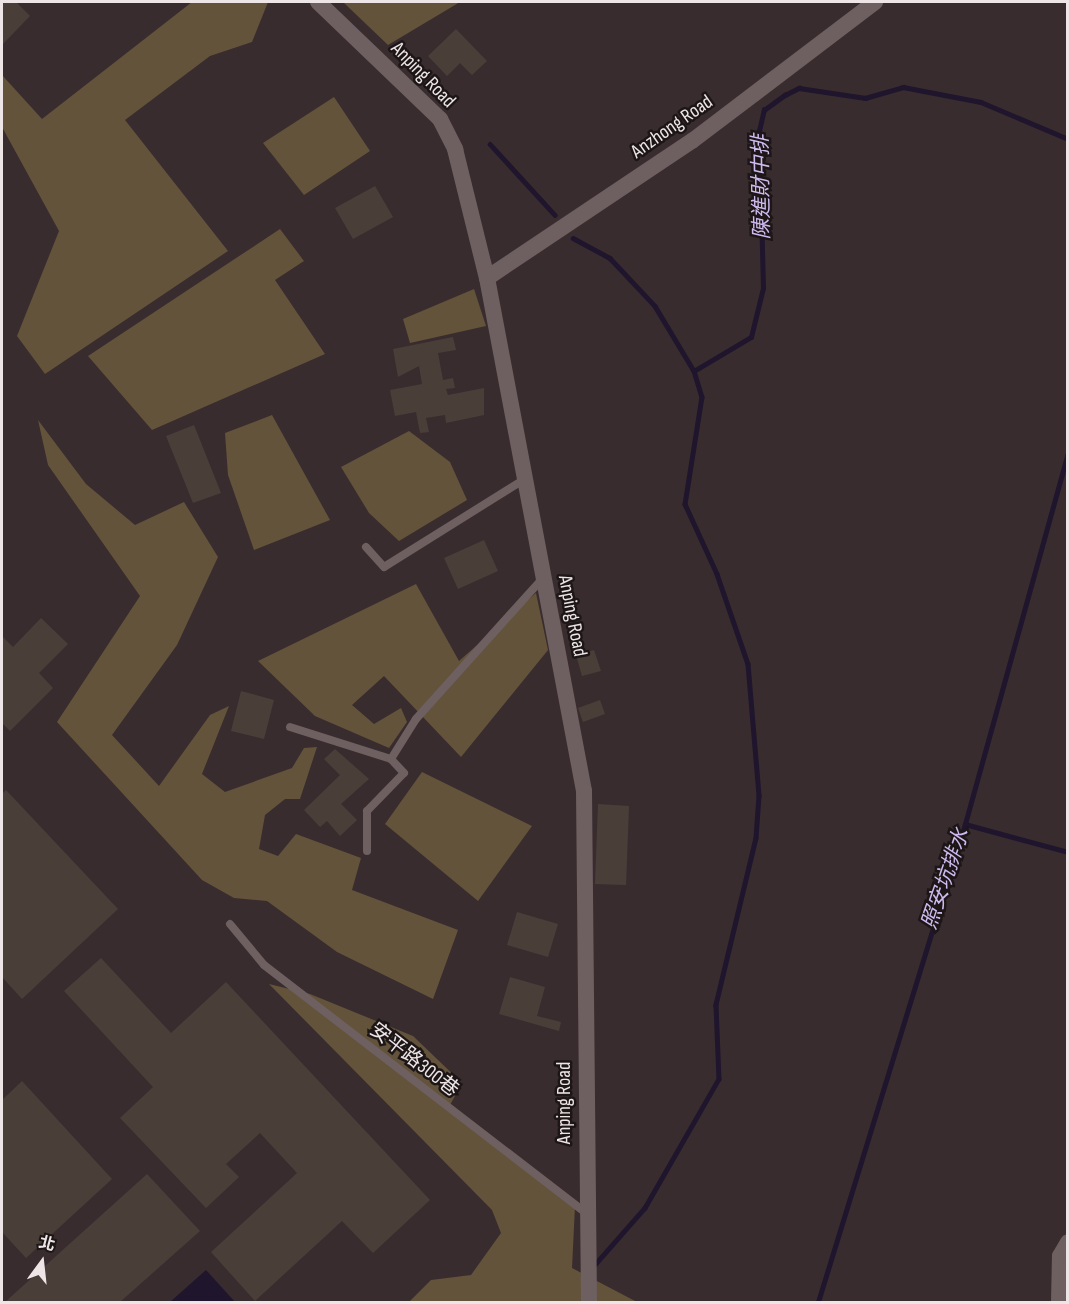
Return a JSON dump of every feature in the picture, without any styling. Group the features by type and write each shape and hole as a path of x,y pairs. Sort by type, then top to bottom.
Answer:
{"street":[{"name":"Anping Road","path":"318,2 440,119 455,149 487,278 584,791 588,1301"},
{"name":"Anzhong Road","path":"487,278 692,141 876,2"},
{"path":"1059,1302 1060,1256 1068,1242"}],"lane":[{"path":"366,547 384,567 525,479"},
{"path":"391,759 416,719 544,578"},
{"path":"290,727 391,759 404,773 367,811 367,851"},
{"name":"安平路300巷","path":"230,924 264,965 586,1213"}],"shaded area":[{"path":"192,2 268,2 252,42 210,56 125,120 228,251 45,374 17,336 59,231 2,127 2,75 42,119"},
{"path":"343,2 460,2 388,45"},
{"path":"334,97 370,151 304,195 263,143"},
{"path":"280,229 304,261 275,280 325,354 152,430 88,356"},
{"path":"474,289 486,326 410,343 403,319"},
{"path":"272,415 330,520 254,550 228,475 225,433"},
{"path":"38,420 86,484 135,525 184,502 218,557 177,645 112,735 159,786 210,715 229,706 202,774 225,792 292,768 304,748 317,747 300,799 285,799 265,815 259,849 278,856 296,834 361,858 352,890 458,930 433,999 337,952 267,901 234,898 202,880 57,722 140,596 48,465"},
{"path":"409,431 450,462 467,500 399,541 369,513 341,467"},
{"path":"416,584 459,661 536,593 548,650 461,757 384,676 352,705 374,724 401,708 407,722 389,748 315,716 258,661"},
{"path":"422,772 532,826 478,901 385,824"},
{"path":"269,984 310,994 413,1036 462,1083 450,1105 575,1206 572,1268 637,1302 409,1302 431,1280 471,1275 501,1233 492,1210"},
{"path":"206,1270 235,1302 170,1302"}],"building":[{"path":"2,2 16,2 30,16 2,45"},
{"path":"456,29 487,61 472,75 460,63 447,76 428,56"},
{"path":"375,186 393,217 353,239 335,208"},
{"path":"453,337 456,350 438,353 443,380 453,378 455,388 446,389 448,395 484,388 484,415 446,423 445,415 426,418 429,432 420,433 416,412 395,416 390,390 422,384 419,366 398,377 393,349"},
{"path":"194,425 221,493 193,503 166,436"},
{"path":"484,540 498,571 458,589 444,558"},
{"path":"41,618 68,644 39,673 53,688 10,731 2,723 2,636 13,647"},
{"path":"594,650 601,671 582,676 576,655"},
{"path":"241,691 274,700 264,739 231,731"},
{"path":"600,700 605,714 583,722 578,708"},
{"path":"335,749 369,779 341,804 357,820 340,836 327,821 320,827 304,810 340,775 324,759"},
{"path":"6,790 118,909 22,999 2,977 2,794"},
{"path":"598,804 629,806 626,885 595,884"},
{"path":"517,912 558,924 548,957 507,945"},
{"path":"101,958 171,1033 226,982 430,1200 373,1253 342,1221 255,1301 211,1252 297,1173 260,1133 226,1164 239,1177 206,1208 120,1118 153,1087 64,991"},
{"path":"510,977 545,987 537,1016 561,1022 559,1031 499,1014"},
{"path":"22,1081 112,1179 26,1258 2,1232 2,1100"},
{"path":"147,1174 200,1231 120,1302 5,1302"}],"waterway":[{"name":"陳進財中排","path":"694,371 751,337 763,288 759,131 764,110 785,95 799,88 865,98 903,87 981,102 1068,139"},
{"path":"490,144 555,215"},
{"path":"573,238 610,258 655,306 694,371 702,397 685,504 717,574 748,664 759,796 756,838 716,1005 719,1079 645,1208 594,1266"},
{"name":"照安坑排水","path":"818,1302 965,824 1068,453"},
{"path":"965,824 1068,852"}]}
